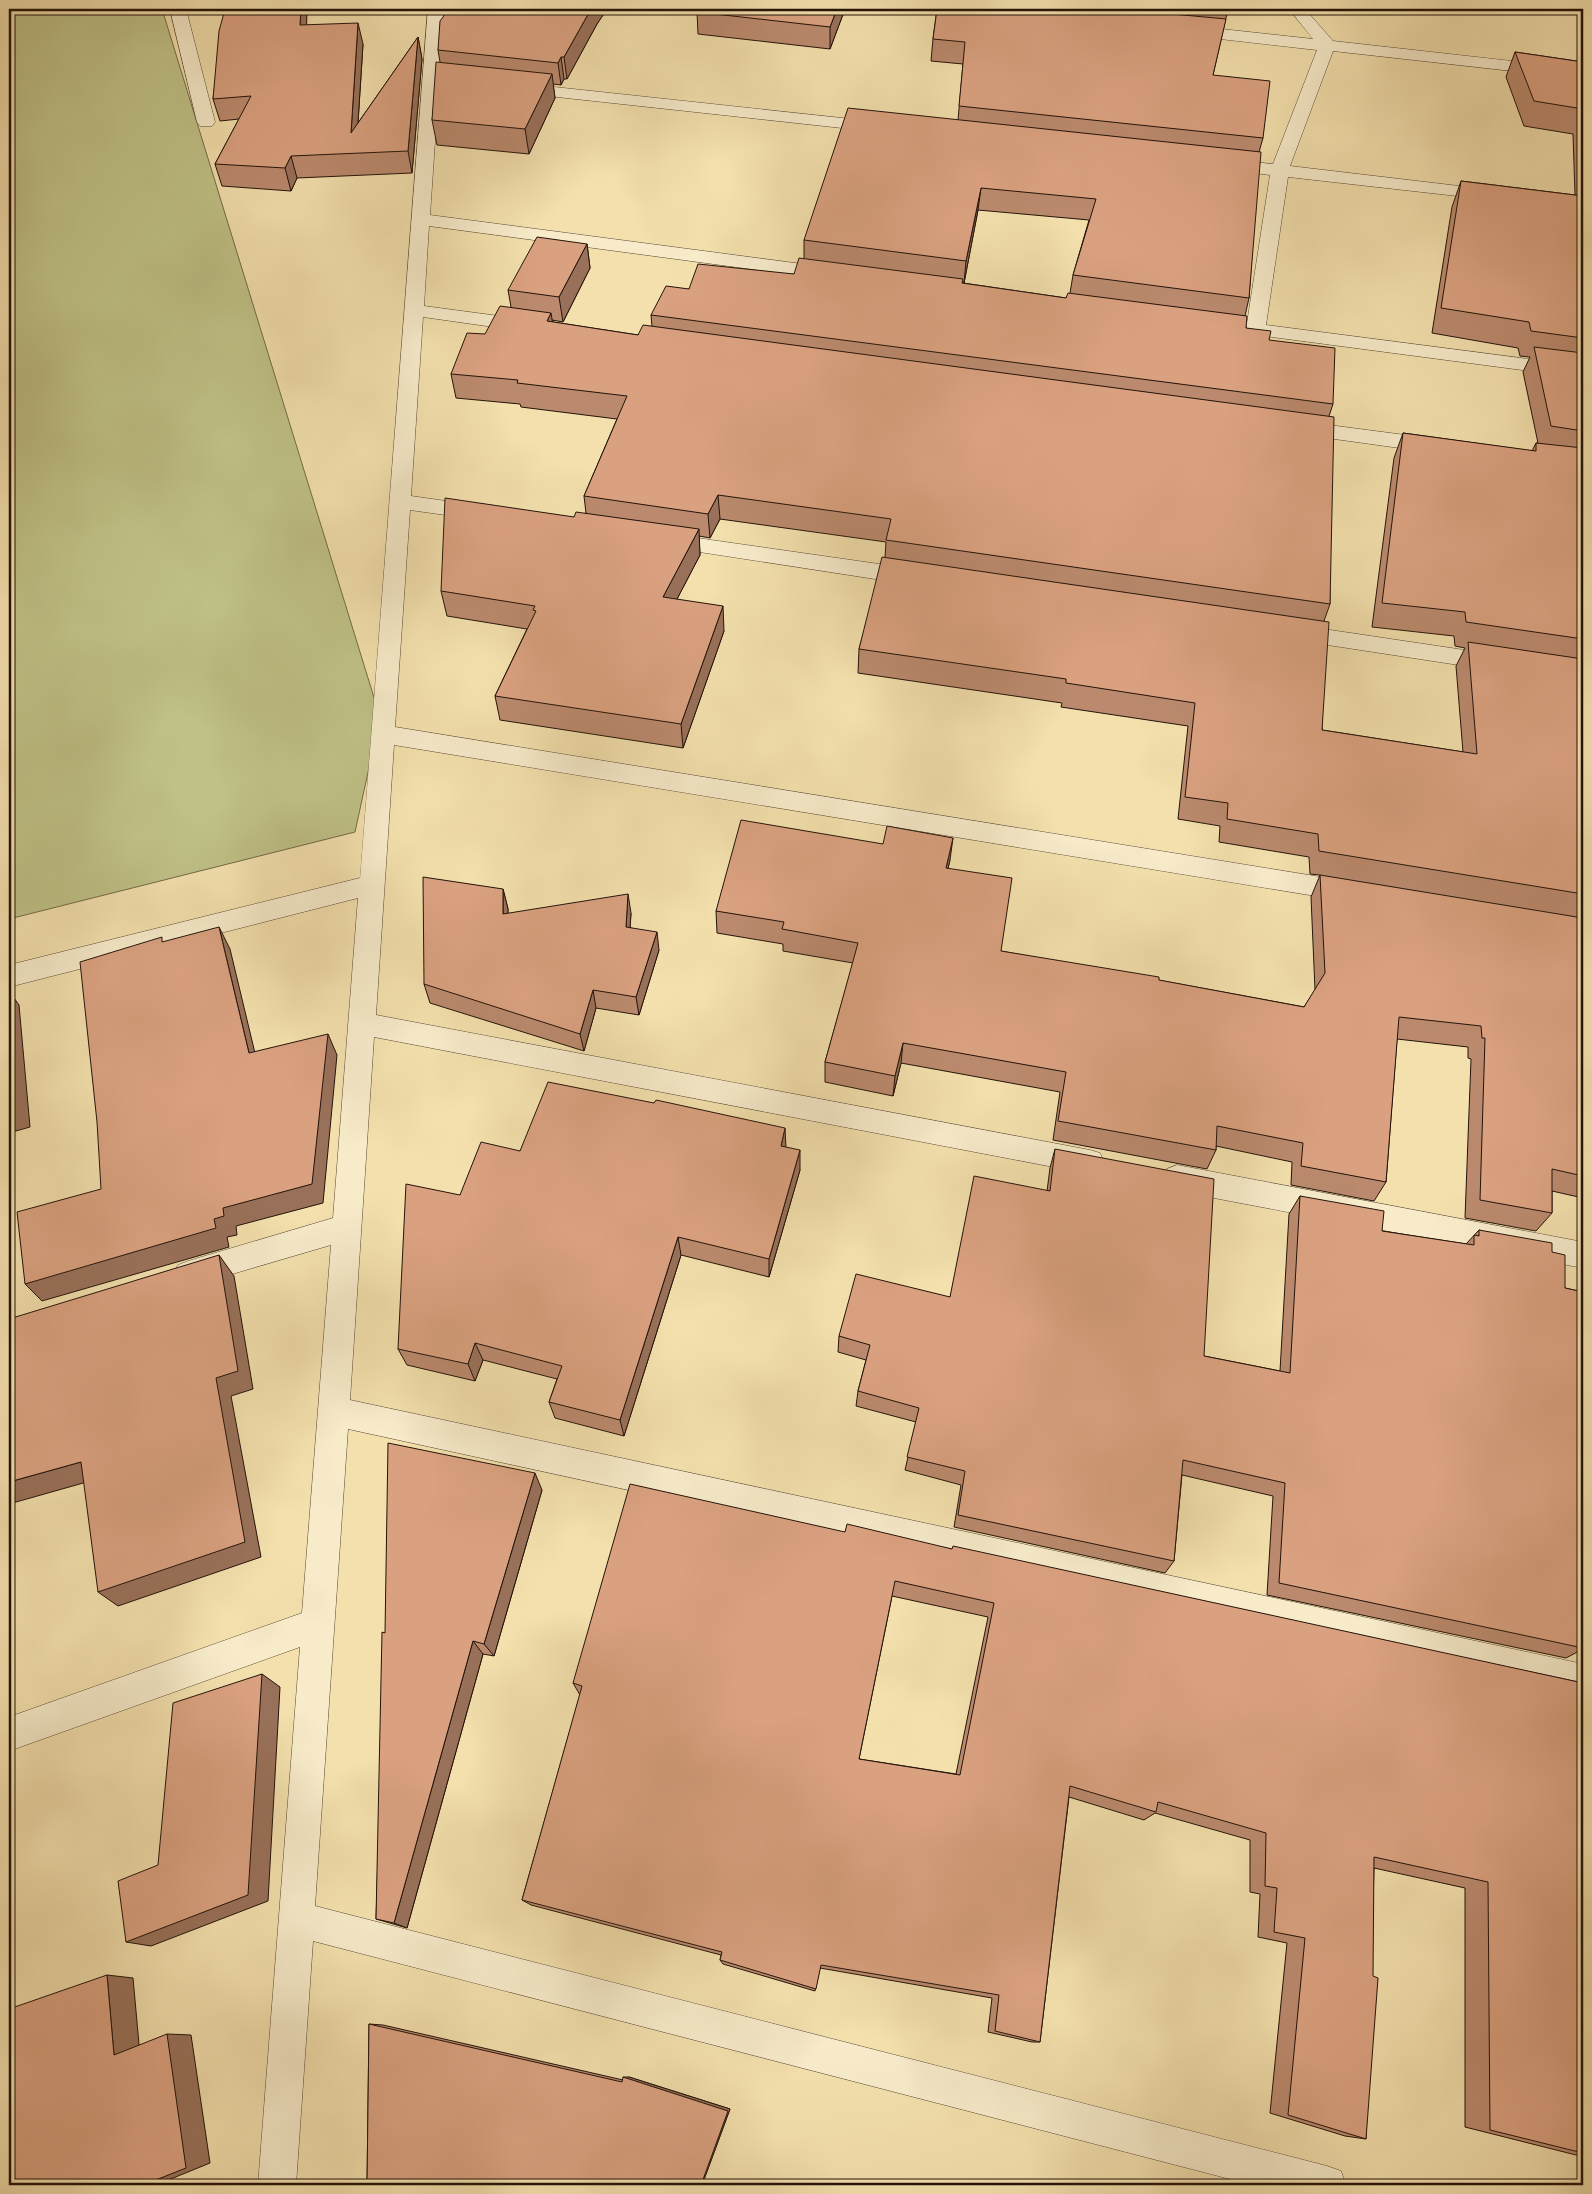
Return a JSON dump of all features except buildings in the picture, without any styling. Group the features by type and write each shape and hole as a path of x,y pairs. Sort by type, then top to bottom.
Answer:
{"street":[{"path":"178,9 206,122"},
{"path":"277,2185 421,219 441,80 436,9"},
{"path":"1297,9 1327,45"},
{"path":"1172,29 1583,74"},
{"path":"1256,330 1280,170 1327,45"},
{"path":"500,86 895,129"},
{"path":"1201,162 1505,197"},
{"path":"421,219 853,277"},
{"path":"414,310 553,329"},
{"path":"1217,325 1583,372"},
{"path":"1276,425 1454,448"},
{"path":"400,501 498,516"},
{"path":"646,537 932,580"},
{"path":"1268,629 1514,665"},
{"path":"383,734 1377,896"},
{"path":"9,976 372,885"},
{"path":"362,1024 1114,1167"},
{"path":"1153,1174 1583,1255"},
{"path":"159,1282 347,1227"},
{"path":"334,1411 1583,1681"},
{"path":"9,1734 318,1624"},
{"path":"297,1919 1327,2185"}],"green space":[{"path":"9,9 162,9 380,717 355,832 9,919"}]}
